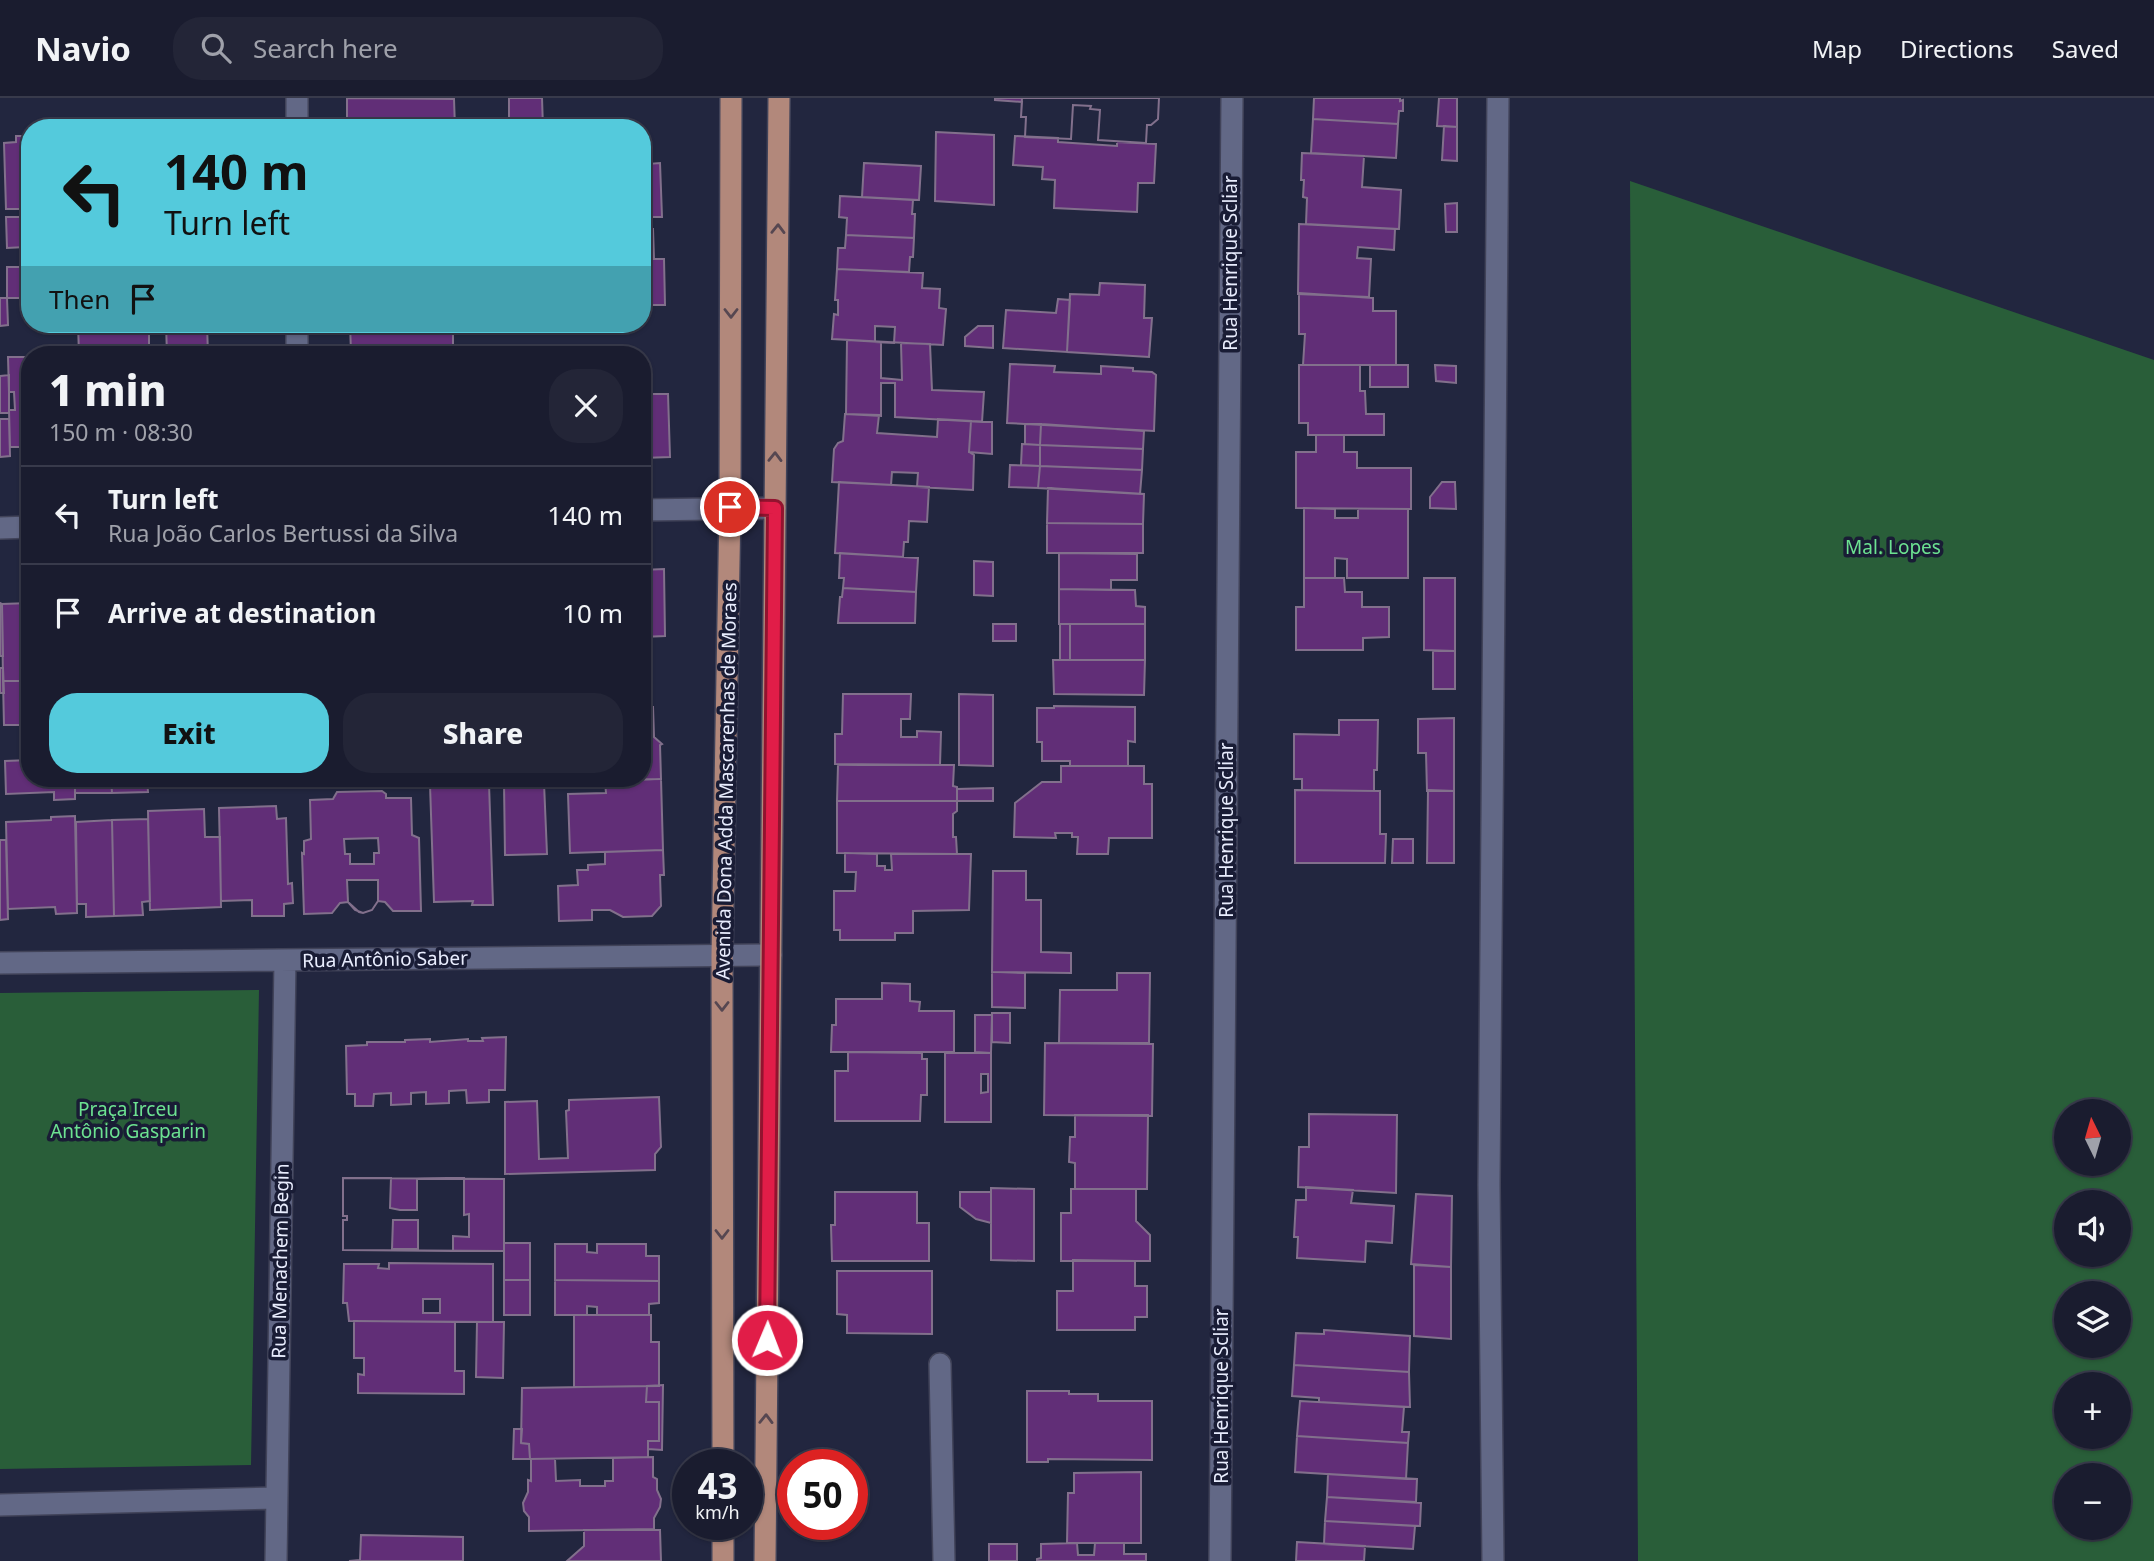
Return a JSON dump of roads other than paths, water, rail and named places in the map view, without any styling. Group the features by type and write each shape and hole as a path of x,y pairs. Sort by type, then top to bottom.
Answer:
{"main road":[{"name":"Avenida Dona Adda Mascarenhas de Moraes","path":"723,1449 722,956 730,507 731,98"},
{"path":"765,1561 779,98"},
{"path":"723,1540 723,1561"}],"street":[{"path":"297,98 297,119"},
{"name":"Rua Henrique Scliar","path":"1220,1561 1232,98"},
{"path":"1493,1561 1489,1185 1498,98"},
{"path":"651,510 775,508"},
{"path":"0,528 21,527"},
{"name":"Rua Antônio Saber","path":"0,963 771,955"},
{"name":"Rua Menachem Begin","path":"276,1561 285,960"},
{"path":"940,1364 944,1561"},
{"path":"0,1505 276,1499"}],"park label":[{"name":"Mal. Lopes","path":"1893,547"},
{"name":"Praça Irceu Antônio Gasparin","path":"128,1120"}]}
